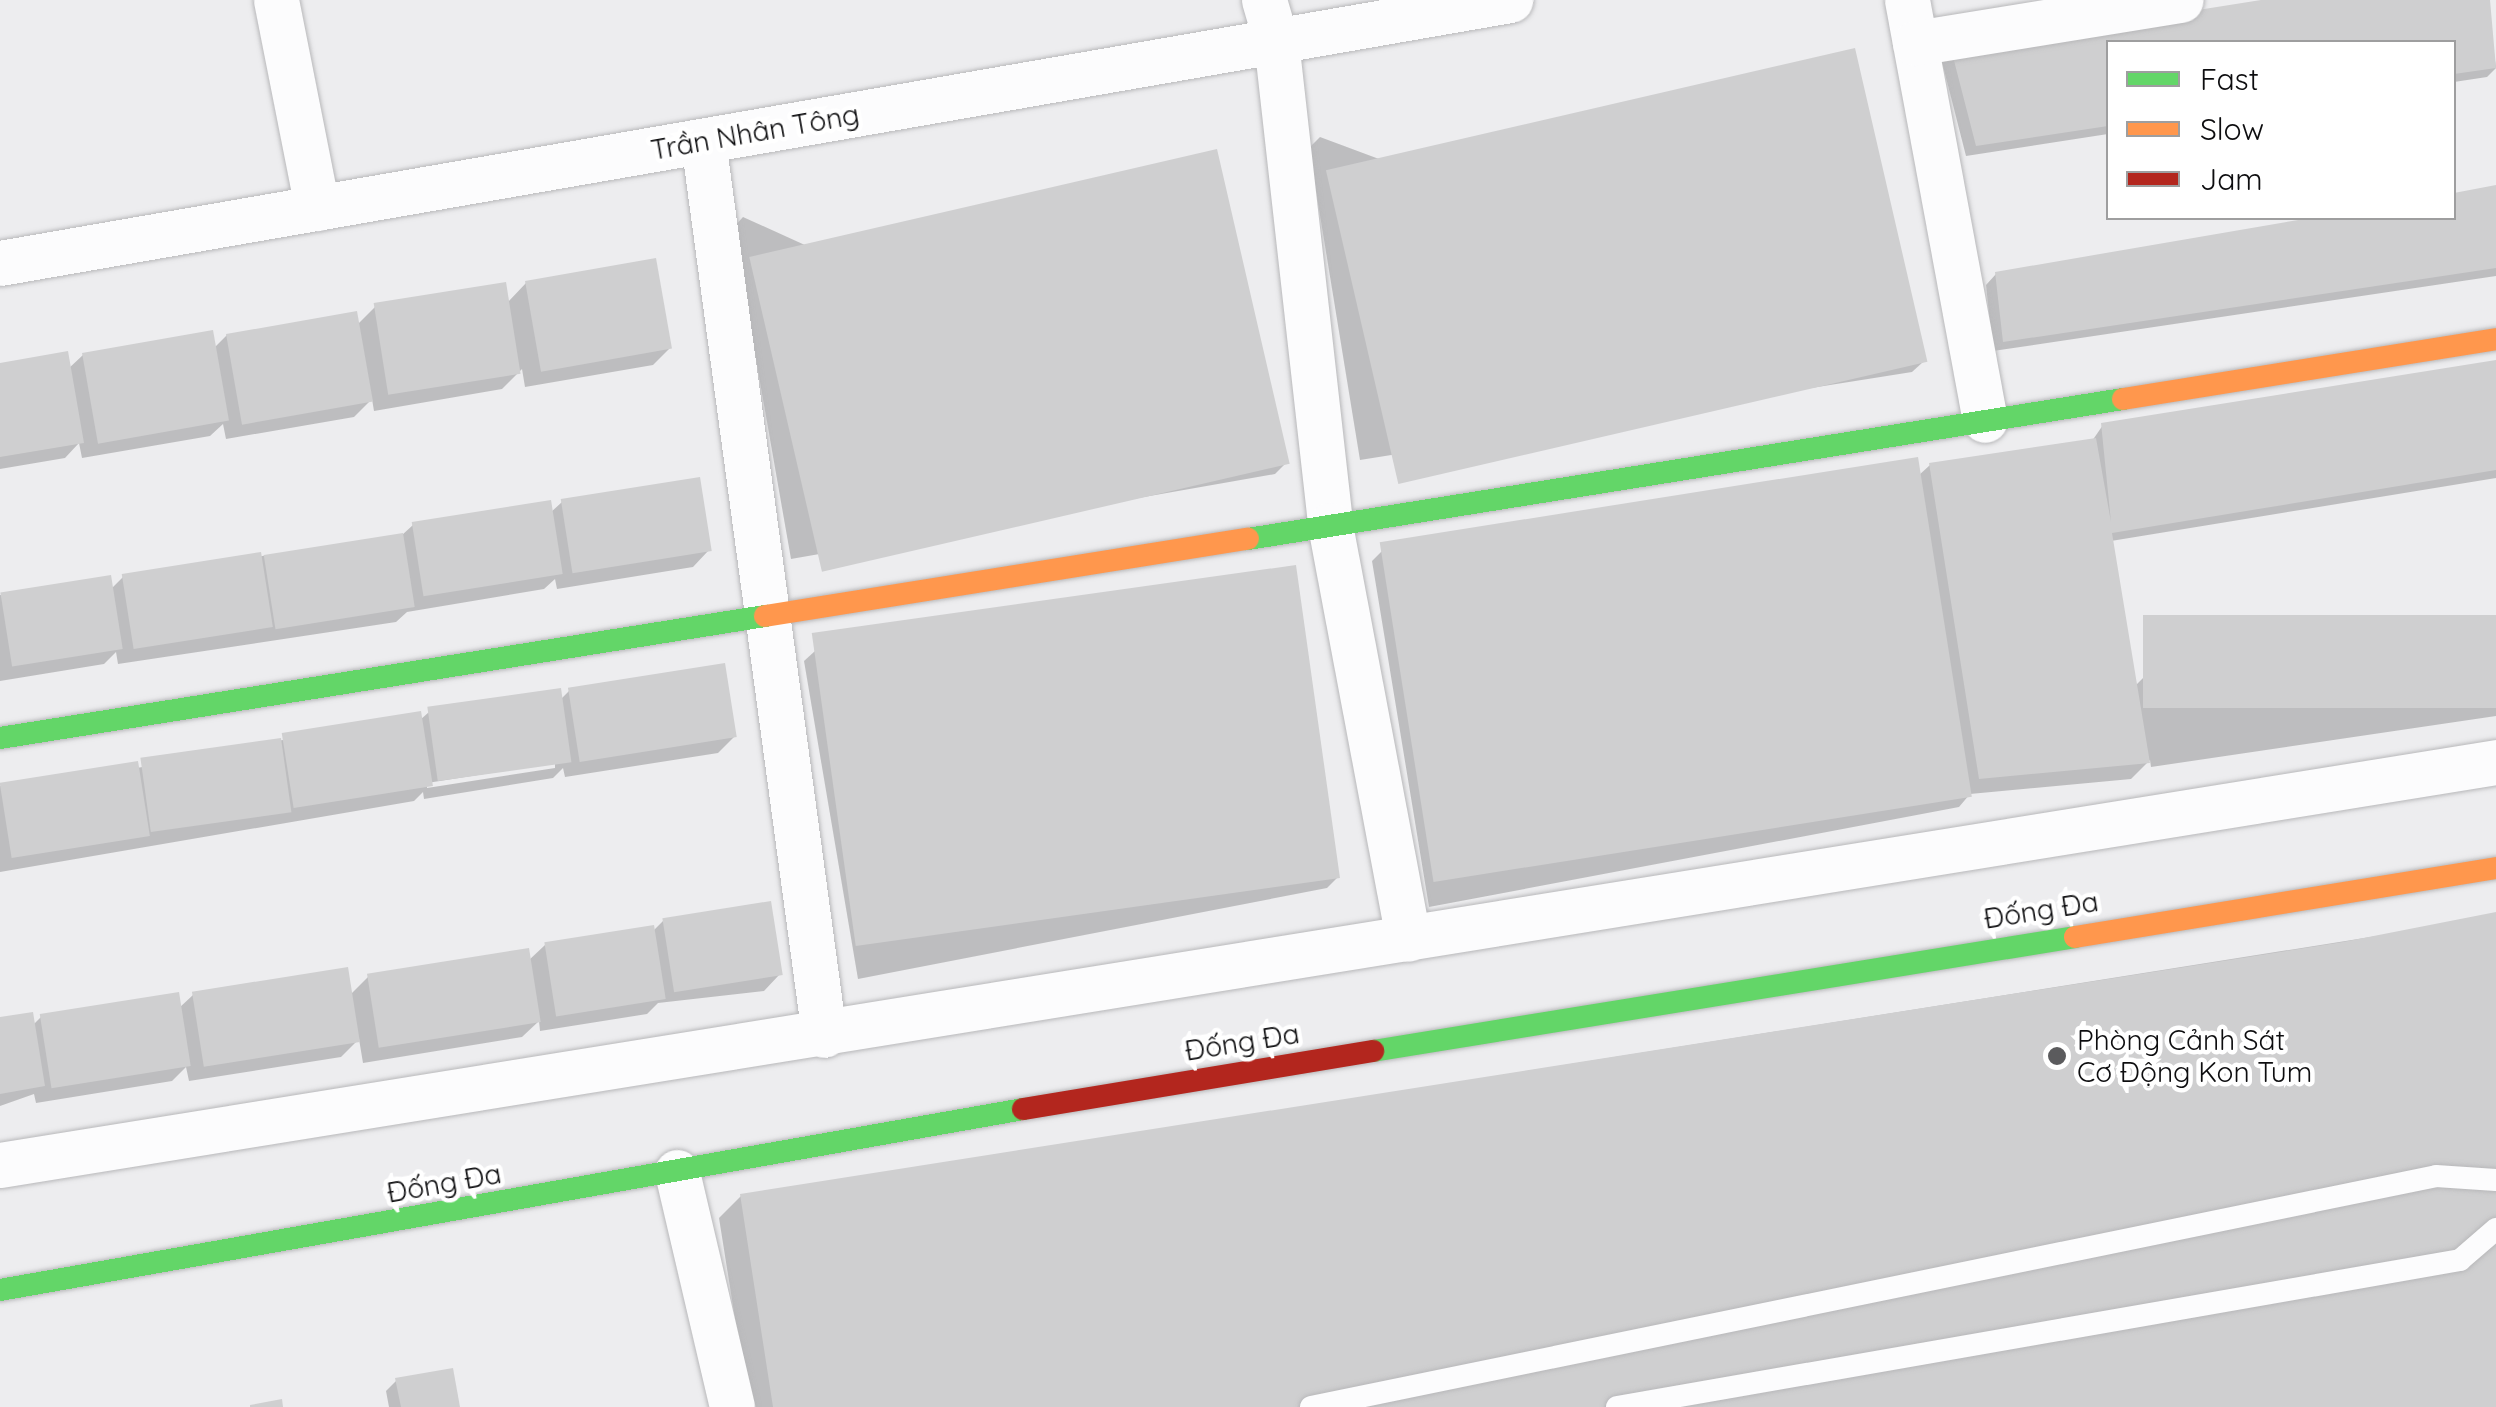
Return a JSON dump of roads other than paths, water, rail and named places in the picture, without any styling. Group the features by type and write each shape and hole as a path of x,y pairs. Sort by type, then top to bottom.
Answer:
{"street":[{"path":"276,0 317,208"},
{"name":"Trần Nhân Tông","path":"0,263 703,141 1270,20 1510,0"},
{"path":"1907,0 1985,420"},
{"path":"1915,44 2181,0"},
{"path":"1270,20 1330,524 1408,938"},
{"path":"703,141 824,1036"},
{"path":"0,738 2496,339"},
{"path":"0,1165 824,1036 2496,762"},
{"name":"Đống Đa","path":"0,1290 677,1172 904,1128 2496,868"},
{"path":"677,1172 732,1407"}],"lane":[{"path":"1311,1407 2436,1176 2496,1180"},
{"path":"1617,1407 2460,1260 2496,1229"}],"place":[{"name":"Phòng Cảnh Sát Cơ Động Kon Tum","path":"2057,1056"}]}
